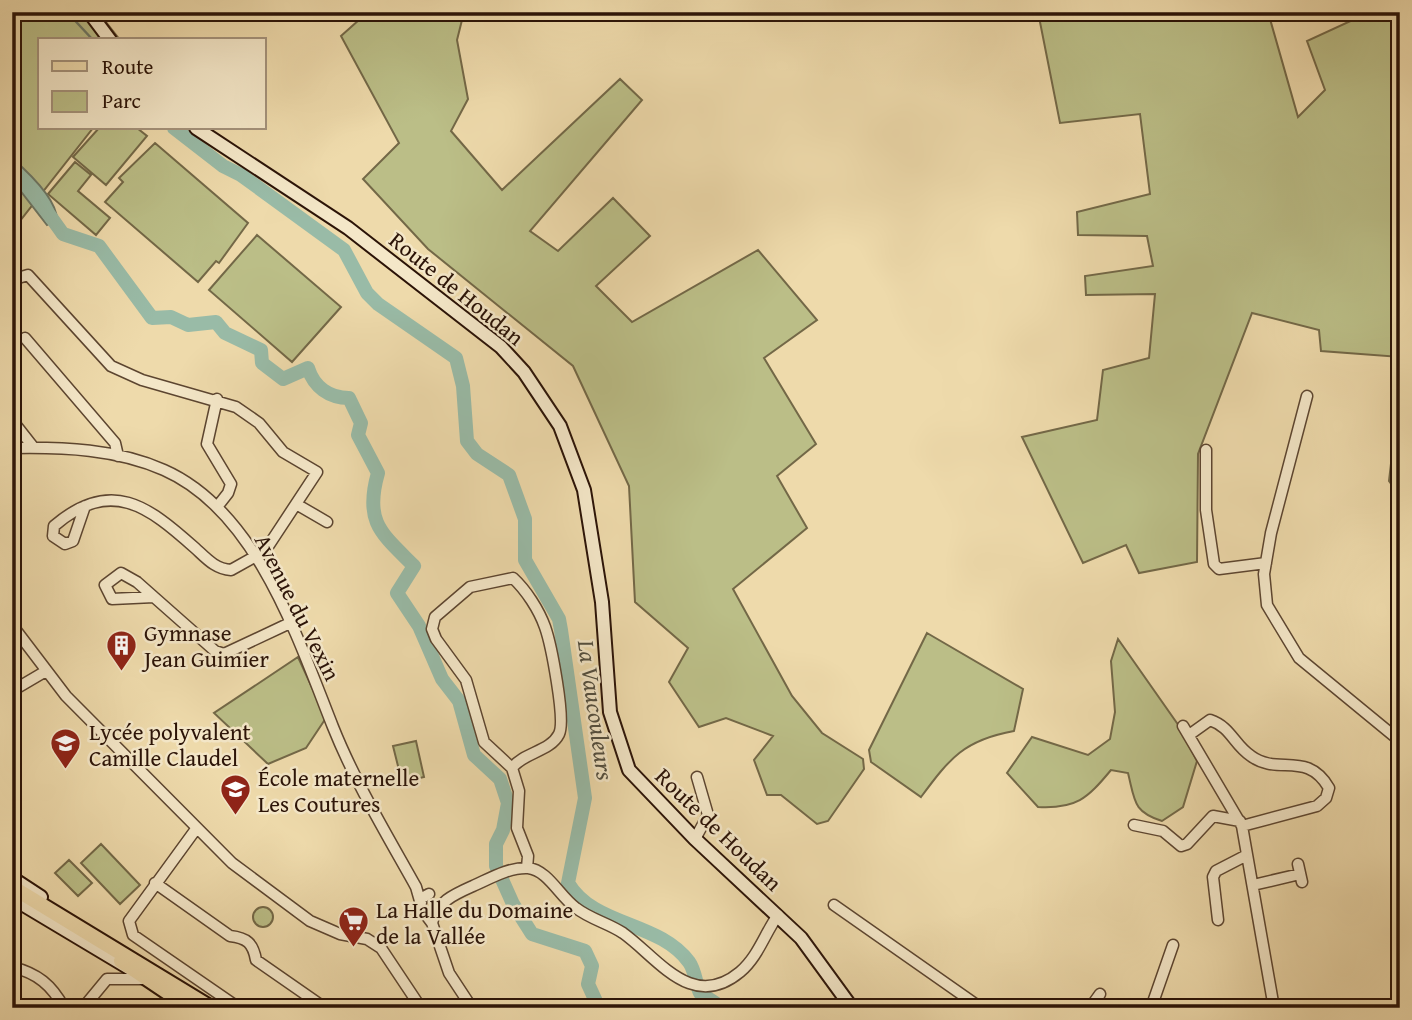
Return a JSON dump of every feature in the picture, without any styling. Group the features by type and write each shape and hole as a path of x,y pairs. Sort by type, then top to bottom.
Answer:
{"main road":[{"path":"12,887 191,1008"},
{"path":"75,928 141,964 211,1008"}],"street":[{"path":"89,12 108,38"},
{"name":"Route de Houdan","path":"199,130 348,228 501,347 524,372 559,426 584,490 601,592 610,712 629,770 695,839 801,938 852,1008"},
{"path":"18,278 28,275 111,366 142,380 217,399 236,407 259,423 284,452 317,472 265,551 231,570 222,569 159,515 143,506 119,500 85,506"},
{"path":"25,338 115,443 118,456"},
{"path":"1307,396 1266,563 1267,605 1299,659 1400,741"},
{"path":"217,399 207,444 231,484 228,493 217,507"},
{"path":"12,420 34,448"},
{"name":"Avenue du Vexin","path":"12,448 118,456 174,475 217,507 244,539 290,623 342,746 416,887 433,905 449,973 472,1008"},
{"path":"1206,450 1206,510 1214,564 1219,569 1266,563"},
{"path":"296,504 327,522"},
{"path":"512,768 517,760 552,743 562,724 546,629 522,586 513,578 470,587 435,617 432,629 436,639 466,680 484,742 494,755 512,768 519,791 517,828 528,856 527,868"},
{"path":"154,597 215,651 224,654 290,623"},
{"path":"12,625 46,671 118,751 232,863 326,930 367,939 388,956 421,1008"},
{"path":"12,691 46,671"},
{"path":"1134,825 1163,831 1181,846 1213,816 1241,823 1317,806 1326,798 1329,788 1322,776 1305,765 1265,762 1250,756 1223,724 1210,720 1186,731 1241,823 1274,1008"},
{"path":"695,839 708,815 697,777"},
{"path":"196,829 130,921 133,935 239,1008"},
{"path":"1218,920 1213,877 1216,871 1247,855"},
{"path":"433,905 508,871 527,868 539,871 575,908 617,929 670,974 689,984 705,986 728,979 748,965 778,915"},
{"path":"1252,885 1300,874"},
{"path":"12,878 59,909 75,928"},
{"path":"155,883 230,936 245,938 253,946 256,960 325,1008"},
{"path":"12,898 147,980"},
{"path":"834,905 981,1008"},
{"path":"1151,1008 1173,945"},
{"path":"12,967 31,971 49,985 64,1008"},
{"path":"83,1008 107,979 147,980"},
{"path":"1090,1008 1100,994"},
{"path":"372,1008 378,1008"}],"green space":[{"path":"12,12 98,12 118,38 38,38 38,130 91,130 12,231"},
{"path":"356,12 464,12 457,40 468,99 451,131 502,190 620,79 642,100 530,231 558,251 613,198 650,236 596,286 632,322 758,250 817,320 764,358 816,444 777,476 807,528 733,589 792,696 822,733 863,759 864,769 828,821 817,824 781,795 767,795 754,760 773,736 726,718 699,727 669,682 688,648 635,602 629,486 573,366 428,249 363,179 399,143 341,36 360,19"},
{"path":"1038,12 1268,12 1298,117 1325,90 1307,41 1370,12 1400,12 1400,357 1321,351 1319,330 1252,313 1198,454 1197,562 1139,573 1126,545 1083,563 1022,437 1097,420 1103,370 1149,358 1155,294 1086,295 1085,276 1153,266 1147,236 1078,235 1077,212 1150,194 1140,114 1060,123"},
{"path":"97,130 140,130 147,136 106,185 73,157"},
{"path":"155,143 248,223 219,263 216,261 198,282 105,202 123,182 119,178"},
{"path":"75,162 91,175 78,191 110,218 96,235 48,194"},
{"path":"257,235 341,307 292,362 209,290"},
{"path":"1400,385 1400,496 1389,481"},
{"path":"927,633 1023,689 1014,731 982,740 960,753 950,761 921,797 871,762 869,750"},
{"path":"1118,639 1179,726 1197,761 1183,807 1162,821 1152,818 1140,809 1134,798 1128,773 1111,770 1087,795 1071,804 1038,807 1007,773 1032,737 1088,755 1110,739 1115,712 1111,661"},
{"path":"298,657 326,718 306,748 268,764 214,713"},
{"path":"416,741 424,777 402,782 393,746"},
{"path":"101,844 140,885 120,904 81,863"},
{"path":"69,860 92,883 78,896 55,873"},
{"path":"263,907 270,910 273,917 270,924 263,927 256,924 253,917 256,910"}],"shaded area":[{"path":"12,158 47,195 57,220 47,225 12,180"}],"waterway":[{"path":"67,12 91,38"},
{"name":"La Vaucouleurs","path":"177,130 223,166 241,175 344,250 367,293 378,304 456,358 463,386 467,441 477,454 509,475 525,519 525,560 559,619 585,798 568,883 579,897 594,908 661,939 676,949 691,965 700,993 723,1008"},
{"name":"La Vaucouleurs","path":"43,206 63,234 99,246 152,318 171,317 188,325 216,322 225,333 261,350 262,363 283,379 308,368 314,381 323,390 335,396 349,398 361,423 358,435 378,473 373,504 378,526 414,566 397,593 419,626 442,679 459,701 474,755 500,779 508,803 503,830 496,844 496,866 513,904 532,934 585,951 592,966 588,984 599,1008"}],"place":[{"name":"Gymnase Jean Guimier","path":"121,672"},
{"name":"Lycée polyvalent Camille Claudel","path":"66,771"},
{"name":"École maternelle Les Coutures","path":"235,817"},
{"name":"La Halle du Domaine de la Vallée","path":"353,949"}]}
